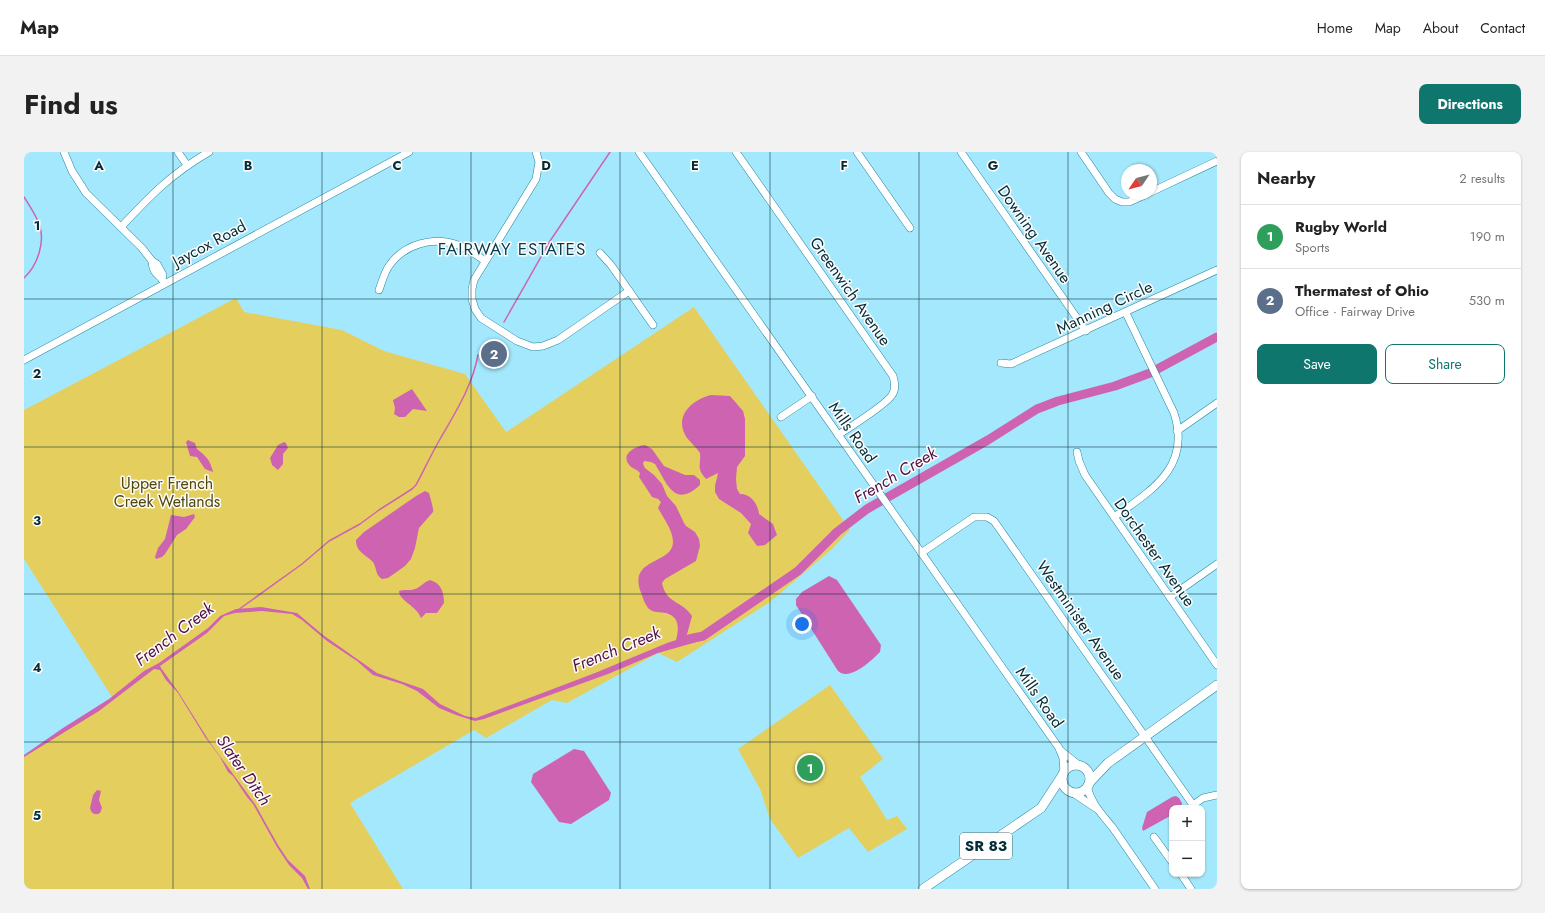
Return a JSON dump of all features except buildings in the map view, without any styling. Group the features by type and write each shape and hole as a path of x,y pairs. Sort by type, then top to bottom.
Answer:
{"main road":[{"path":"1108,762 1081,792 1071,792 1063,785 1063,774 1071,766 1095,768 1108,762 1217,684"},
{"path":"1082,768 1088,775 1088,785"},
{"name":"SR 83","path":"923,889 1041,808 1047,801 1063,774"},
{"name":"SR 83","path":"1047,801 1058,795 1071,792"}],"street":[{"path":"64,152 72,171 84,190 142,248 152,261 157,264 163,275 163,281"},
{"path":"178,152 187,165"},
{"path":"121,227 163,184 187,165 209,152"},
{"name":"Jaycox Road","path":"24,360 163,281 409,152"},
{"path":"536,152 539,162 536,179 477,275 472,289 472,299 475,309 484,320 517,341 527,346 538,347 553,343 629,291"},
{"name":"Mills Road","path":"639,152 1059,748 1082,768"},
{"name":"Greenwich Avenue","path":"736,152 893,376 895,381 894,392 888,400 838,435"},
{"path":"857,152 910,228"},
{"name":"Downing Avenue","path":"961,152 1086,331"},
{"path":"1081,152 1110,194 1119,201 1134,200"},
{"path":"1157,189 1217,161"},
{"path":"379,290 385,273 392,261 402,252 419,244 434,241 449,242 462,247 485,261"},
{"path":"600,253 611,265 653,325"},
{"name":"Manning Circle","path":"1001,363 1011,364 1126,313 1217,270"},
{"path":"1114,517 1154,488 1166,475 1175,456 1177,431 1174,414 1126,313"},
{"path":"781,417 812,396"},
{"path":"1177,431 1217,403"},
{"name":"Dorchester Avenue","path":"1077,452 1085,475 1217,665"},
{"name":"Westminister Avenue","path":"921,553 974,517 987,517 994,522 1193,804 1203,798 1217,794"},
{"path":"1170,597 1217,564"},
{"name":"Mills Road","path":"1059,748 1064,761 1063,774"},
{"path":"1088,785 1090,796 1097,809 1112,827 1155,889"},
{"path":"1071,792 1097,809"},
{"path":"1154,837 1169,858"},
{"path":"1183,877 1191,889"}],"green space":[{"name":"Upper French Creek Wetlands","path":"236,298 244,312 342,330 384,351 465,374 506,432 694,307 850,530 832,549 770,602 677,662 658,653 567,703 552,700 486,738 474,730 350,803 403,889 24,889 24,756 112,697 24,559 24,410"},
{"path":"830,685 883,759 860,777 887,820 897,816 907,829 868,852 849,828 798,858 770,819 760,789 738,749"}],"shaded area":[{"path":"412,389 427,411 413,409 405,417 399,417 394,414 395,408 393,400"},
{"path":"711,395 730,396 743,411 745,419 745,456 737,467 737,489 740,494 744,494 751,498 757,507 759,514 773,524 777,535 765,545 757,546 748,533 751,524 741,513 719,499 715,492 718,473 706,479 700,469 700,453 687,438 683,430 683,416 686,410 697,401"},
{"path":"188,440 195,443 197,449 208,459 213,472 205,469 197,457 190,456 186,442"},
{"path":"284,442 288,448 283,454 283,464 278,470 272,465 270,458 278,445"},
{"path":"645,445 652,449 664,466 685,475 694,475 700,480 700,485 691,492 684,495 678,494 672,491 655,464 644,461 643,464 645,468 662,484 667,496 676,506 686,526 695,532 699,539 700,546 696,561 665,579 662,583 667,595 684,607 692,616 686,638 699,635 700,641 658,653 608,674 475,721 439,708 417,691 402,684 373,675 357,661 327,641 302,620 292,614 262,611 235,613 224,616 207,633 160,666 179,693 211,744 255,804 288,860 305,876 310,889 308,889 302,878 289,865 253,804 233,776 228,772 220,757 205,737 178,693 166,680 160,670 154,669 99,711 24,757 24,755 109,699 144,671 159,663 208,628 220,616 236,609 261,607 297,613 323,635 377,673 423,689 440,704 465,716 476,718 595,673 676,640 678,628 674,617 666,613 655,612 649,609 638,583 640,574 644,568 666,555 671,549 673,542 670,529 658,508 661,502 652,497 639,477 640,473 627,462 626,458 630,451"},
{"path":"425,491 429,493 433,512 419,528 411,559 405,566 388,578 382,579 378,576 373,562 359,550 356,540 364,532"},
{"path":"194,514 195,517 186,529 177,535 165,554 156,559 155,557 158,548 165,539 171,515 184,517"},
{"path":"829,576 837,580 881,645 880,652 872,660 860,669 848,674 843,674 838,671 796,605 796,599 802,592"},
{"path":"430,580 437,583 441,588 444,603 437,613 426,613 421,618 419,614 402,598 399,591 415,589"},
{"path":"574,749 584,751 611,793 609,800 571,824 559,822 531,782 533,774"},
{"path":"97,790 101,791 99,800 102,808 100,813 95,814 92,813 90,808 93,795"},
{"path":"1176,796 1179,798 1182,805 1169,805 1169,817 1143,831 1142,828 1147,812"}],"waterway":[{"path":"504,322 550,241 610,152"},
{"name":"French Creek","path":"24,197 38,221 41,231 41,246 39,253 33,267 24,278"},
{"name":"French Creek","path":"689,639 703,636 798,571 837,532 867,509 988,440 1037,409 1058,401 1115,386 1150,373 1217,337"},
{"path":"238,610 302,564 329,541 360,524 416,485 462,400 472,378 478,355"}],"place":[{"name":"Thermatest of Ohio","path":"494,354"},
{"name":"Rugby World","path":"810,768"}],"district":[{"name":"FAIRWAY ESTATES","path":"512,249"}],"water label":[{"name":"Slater Ditch","path":"244,770"}]}
